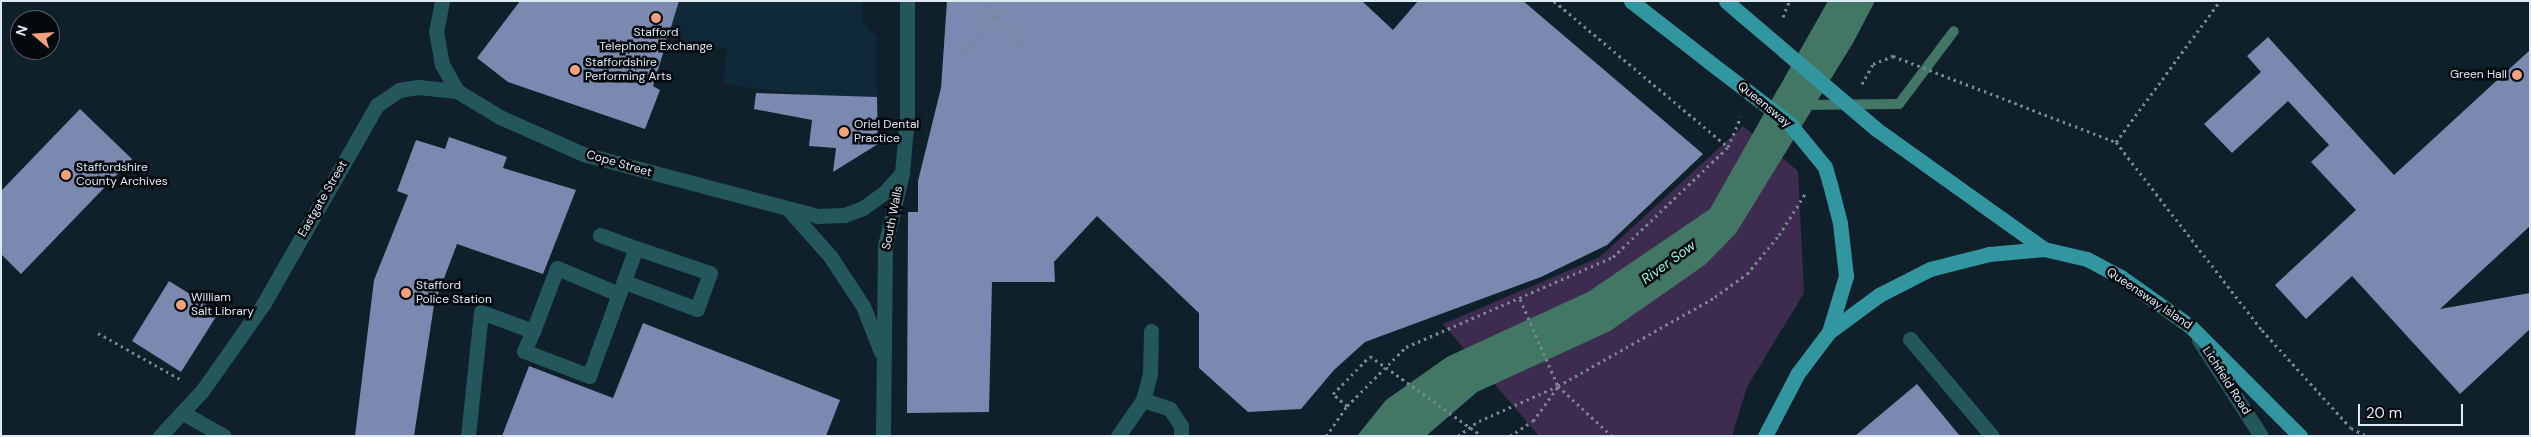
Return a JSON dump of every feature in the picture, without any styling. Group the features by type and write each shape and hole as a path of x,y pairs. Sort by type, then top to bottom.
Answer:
{"highway":[{"name":"Queensway","path":"1631,1 1789,123 1825,167 1840,223 1846,276 1829,332"},
{"path":"1726,1 1876,129 2044,250"},
{"name":"Queensway Island","path":"1766,436 1798,373 1829,332 1879,295 1930,269 1989,254 2044,250 2087,259 2121,277 2190,326 2300,436"}],"street":[{"path":"442,1 436,31 442,64 457,91"},
{"name":"South Walls","path":"883,436 885,246 902,173 908,104 907,1"},
{"name":"Eastgate Street","path":"160,436 202,391 264,303 377,105 399,90 418,87 457,91"},
{"name":"Cope Street","path":"457,91 508,121 583,154 790,211 817,216 844,215 863,208 878,198 902,173"},
{"path":"790,211 830,256 863,306 884,360"},
{"path":"600,235 710,273 697,309 622,288 557,268 524,351 589,376 622,288 636,248"},
{"path":"468,436 480,312 533,331"},
{"name":"Lichfield Road","path":"2190,326 2261,436"},
{"path":"1118,436 1143,400 1150,373 1151,331"},
{"path":"1910,339 1992,436"},
{"path":"1143,400 1170,409 1181,426 1182,436"},
{"path":"183,413 224,436"}],"path":[{"path":"981,1 1027,48"},
{"path":"1326,436 1347,406 1406,347 1614,257 1728,146 1554,1"},
{"path":"2116,142 2220,1"},
{"path":"963,53 996,15"},
{"path":"1520,299 1558,386 1612,436"},
{"path":"98,334 202,391"},
{"path":"1347,406 1333,394 1370,356 1482,436"},
{"path":"1458,436 1479,421 1558,386"},
{"path":"1510,436 1533,421 1558,386"}],"shaded area":[{"path":"557,1 862,1 862,20 876,37 877,97 811,95 723,84 727,49 667,39"},
{"path":"1743,126 1798,171 1804,293 1747,387 1732,436 1539,436 1443,324 1600,257"}],"water":[{"name":"River Sow","path":"1828,1 1875,1 1853,43 1736,233 1706,264 1610,331 1477,392 1426,436 1357,436 1386,400 1447,357 1588,292 1710,209"}],"building":[{"name":"Staffordshire Performing Arts","path":"520,1 679,1 653,86 660,90 645,129 508,82 477,58"},
{"path":"947,1 1362,1 1393,30 1418,1 1523,1 1703,154 1607,245 1541,277 1365,342 1334,370 1301,409 1248,412 1199,368 1199,313 1097,216 1054,262 1055,282 992,282 989,412 907,413 908,212 918,212 918,181 941,88"},
{"path":"2268,37 2394,175 2530,50 2530,226 2440,309 2530,293 2530,329 2460,394 2352,276 2306,319 2275,285 2356,210 2311,162 2329,145 2288,101 2232,153 2204,124 2261,72 2247,56"},
{"name":"Oriel Dental Practice","path":"756,93 877,97 878,144 833,172 836,148 809,146 812,120 754,109"},
{"name":"Staffordshire County Archives","path":"80,109 132,159 21,274 1,254 1,191"},
{"name":"Stafford Police Station","path":"449,137 507,157 503,168 576,190 543,274 457,244 434,305 414,436 355,436 374,280 408,195 397,191 416,140 445,149"},
{"name":"William Salt Library","path":"169,281 219,312 181,372 132,341"},
{"path":"643,323 840,400 826,436 502,436 529,366 613,398"},
{"path":"1917,384 1960,436 1855,436"}],"waterway":[{"path":"1801,105 1899,104 1954,31"}],"place":[{"name":"Stafford Telephone Exchange","path":"656,18"},
{"name":"Staffordshire Performing Arts","path":"575,70"},
{"name":"Green Hall","path":"2517,75"},
{"name":"Oriel Dental Practice","path":"844,132"},
{"name":"Staffordshire County Archives","path":"66,175"},
{"name":"Stafford Police Station","path":"406,293"},
{"name":"William Salt Library","path":"181,305"}]}
